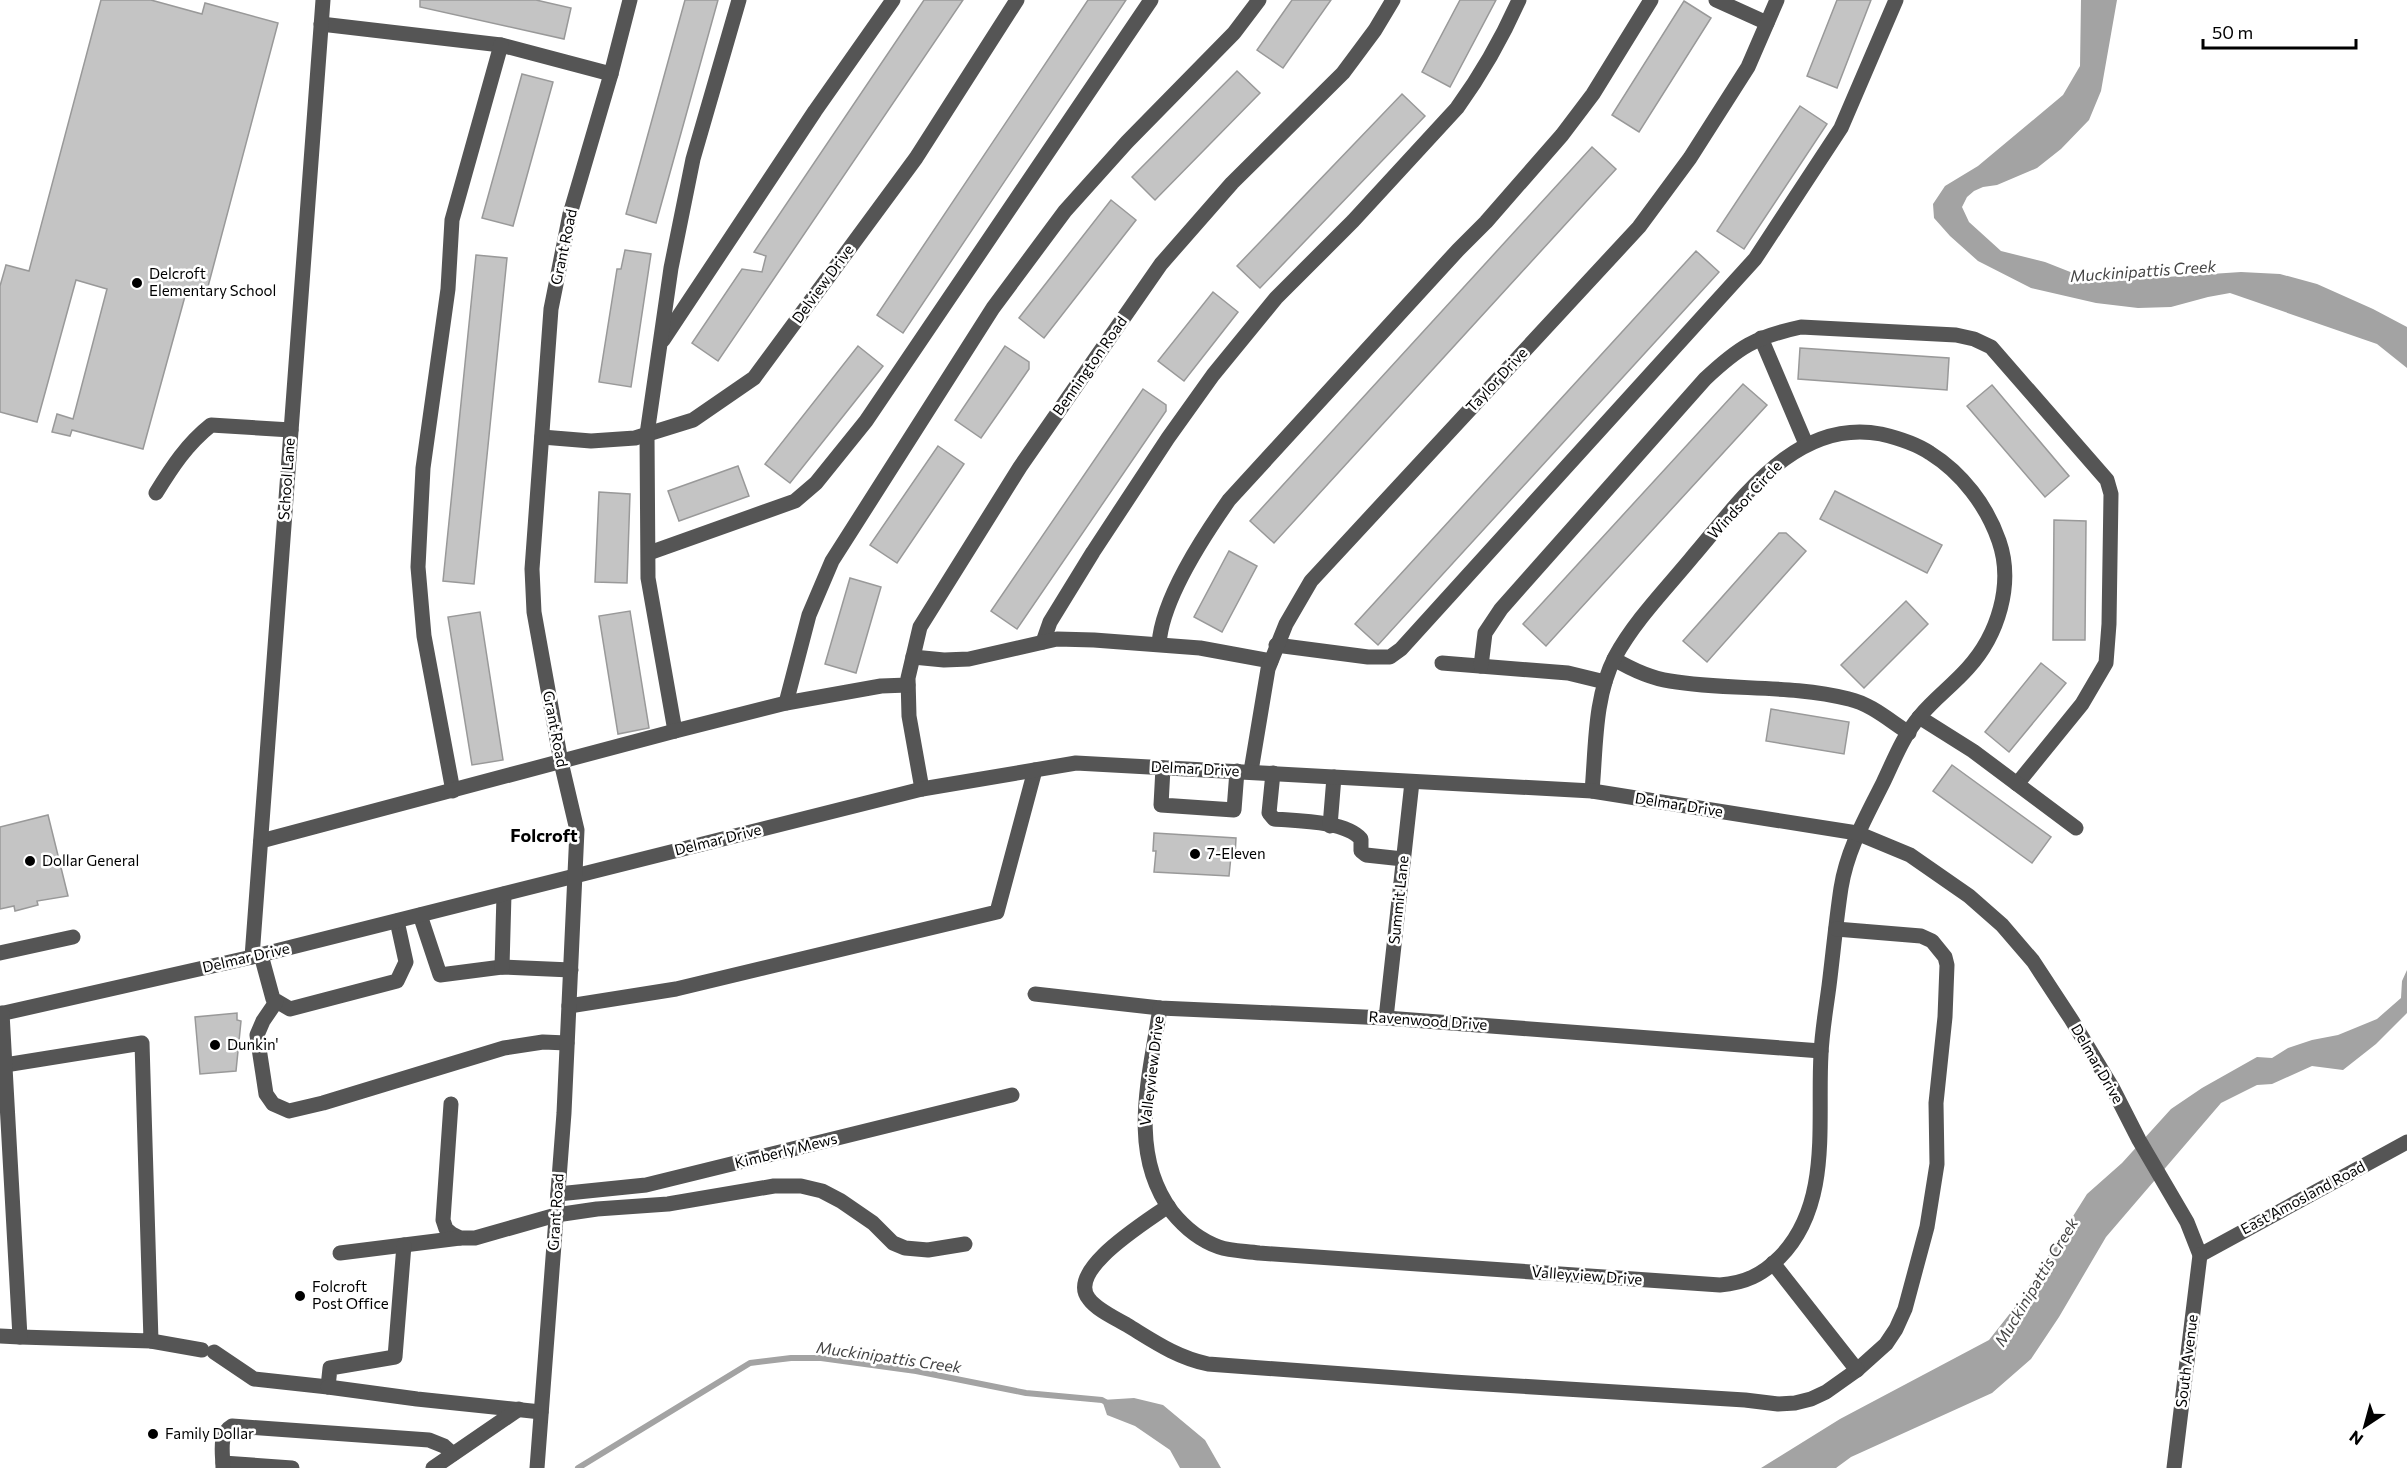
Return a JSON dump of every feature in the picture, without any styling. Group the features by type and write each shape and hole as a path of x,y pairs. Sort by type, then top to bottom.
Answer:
{"street":[{"name":"School Lane","path":"276,1002 257,956 261,841 323,0"},
{"name":"Grant Road","path":"537,1468 558,1194 577,830 561,762 534,612 532,568 551,309 570,214 630,0"},
{"path":"675,731 648,578 647,434 671,268 693,159 739,0"},
{"path":"662,342 815,111 893,0"},
{"name":"Delview Drive","path":"542,437 591,441 634,438 693,420 753,378 916,158 1017,0"},
{"path":"649,553 795,501 816,483 866,421 1151,0"},
{"path":"786,704 809,615 832,561 993,308 1065,211 1127,142 1234,33 1258,0"},
{"name":"Bennington Road","path":"922,789 909,716 908,686 920,627 1020,467 1161,264 1232,183 1343,73 1375,30 1393,0"},
{"path":"1043,642 1050,622 1093,552 1168,438 1207,384 1276,298 1353,221 1457,108 1471,89 1501,37 1519,0"},
{"path":"1159,644 1164,613 1213,523 1229,500 1486,222 1562,135 1593,94 1651,0"},
{"path":"1716,0 1767,23"},
{"name":"Taylor Drive","path":"1163,768 1161,806 1234,810 1276,645 1311,581 1639,227 1690,158 1748,67 1777,0"},
{"path":"1276,645 1368,657 1390,657 1401,649 1755,259 1841,128 1896,0"},
{"path":"321,24 501,45 611,74"},
{"path":"453,791 424,636 418,567 423,468 448,289 452,220 501,45"},
{"path":"1481,666 1485,633 1501,609 1705,379 1742,347 1761,338 1801,327 1956,335 1974,339 1991,347 2106,480 2111,494 2109,624 2106,663 2082,704 2017,784"},
{"path":"1761,338 1806,444"},
{"path":"156,493 186,448 211,425 291,430"},
{"name":"Windsor Circle","path":"1592,791 1598,715 1605,682 1614,659 1638,622 1742,498 1782,459 1806,444 1855,430 1894,437 1916,444 1952,470 1973,493 1989,516 2000,544 2006,572 2004,597 1992,631 1981,651 1970,666 1919,717 1898,749 1857,833"},
{"path":"913,657 944,660 969,659 1057,639 1094,639 1200,648 1271,661"},
{"path":"1614,659 1646,674 1669,681 1787,690 1849,699 1867,705 1909,733"},
{"path":"1443,663 1568,673 1605,682"},
{"path":"261,841 675,731 786,704 881,686 908,686"},
{"path":"1919,717 1973,751 2076,828"},
{"name":"Delmar Drive","path":"1,1013 257,956 922,789 1076,763 1592,791 1857,833 1910,855 1969,896 2002,925 2033,962 2071,1019 2112,1087 2139,1140 2187,1222 2200,1254"},
{"path":"569,1006 676,989 997,912 1035,770"},
{"path":"1273,772 1269,813 1274,819 1330,826 1357,834 1361,840 1361,851 1366,855 1403,859"},
{"path":"1330,826 1334,777"},
{"name":"Summit Lane","path":"1386,1018 1412,782"},
{"name":"Valleyview Drive","path":"1160,1008 1145,1112 1144,1138 1151,1173 1168,1206 1193,1234 1207,1242 1221,1248 1259,1253 1720,1285 1746,1282 1761,1274 1793,1242 1802,1229 1814,1198 1819,1162 1821,1051 1842,883 1857,833"},
{"path":"502,967 504,894"},
{"path":"420,915 440,975 502,967 571,970"},
{"path":"397,921 406,962 397,981 290,1009 276,1002 263,1021 256,1035 266,1094 273,1104 289,1111 323,1103 504,1048 543,1042 567,1043"},
{"path":"1168,1206 1093,1264 1084,1290 1089,1300 1108,1313 1173,1354 1188,1360 1208,1364 1313,1372 1778,1404 1811,1399 1826,1392 1857,1370 1886,1344 1905,1309 1927,1227 1936,1164 1936,1103 1945,1017 1947,965 1940,949 1932,941 1921,936 1836,929"},
{"path":"0,953 73,937"},
{"name":"Ravenwood Drive","path":"1035,994 1160,1008 1386,1018 1821,1051"},
{"path":"1,1013 5,1065 3,1081 20,1338"},
{"path":"5,1065 142,1043 151,1341"},
{"name":"Kimberly Mews","path":"558,1194 646,1185 1012,1095"},
{"path":"451,1104 443,1220 446,1229 460,1238"},
{"name":"East Amosland Road","path":"2200,1254 2407,1142"},
{"path":"340,1252 475,1238 556,1215 597,1209 669,1204 774,1186 801,1186 822,1191 873,1223 899,1246 928,1250 965,1244"},
{"path":"328,1387 330,1368 394,1357 404,1245"},
{"name":"South Avenue","path":"2174,1468 2200,1254"},
{"path":"1773,1263 1857,1370"},
{"path":"0,1336 151,1341 208,1351 254,1379 541,1412"},
{"path":"433,1468 519,1409"},
{"path":"292,1468 223,1465 224,1432 232,1426 429,1440 444,1446 453,1454"}],"water":[{"path":"2081,0 2117,0 2101,91 2089,120 2061,149 2037,168 1997,185 1974,191 1967,197 1962,207 1969,222 2001,251 2045,262 2083,277 2121,280 2241,272 2280,274 2317,284 2407,327 2407,368 2377,344 2230,293 2171,307 2138,308 2096,303 2031,288 1978,261 1934,218 1933,204 1945,186 1978,166 2063,95 2080,66"},
{"path":"2407,970 2407,1013 2376,1044 2343,1070 2312,1066 2272,1084 2257,1085 2221,1103 2106,1237 2059,1317 2031,1359 1992,1393 1851,1457 1836,1468 1761,1468 1840,1419 1989,1340 2019,1302 2087,1194 2122,1163 2171,1109 2202,1088 2257,1057 2272,1058 2288,1048 2338,1035 2377,1019 2401,998 2402,981"},
{"path":"1134,1398 1163,1405 1205,1440 1221,1468 1180,1468 1170,1450 1135,1426 1107,1415 1102,1400"}],"building":[{"path":"101,0 151,0 202,14 205,3 278,23 206,294 187,289 143,449 72,430 70,436 52,432 57,414 73,419 107,289 76,280 37,422 0,412 0,286 6,265 29,271"},
{"path":"420,0 536,0 571,8 564,39 420,7"},
{"path":"685,0 718,0 656,223 626,214"},
{"path":"924,0 963,0 718,361 692,343 742,269 762,272 766,256 754,252"},
{"path":"1088,0 1126,0 903,333 877,315"},
{"path":"1292,0 1331,0 1283,68 1257,50"},
{"path":"1460,0 1496,0 1450,87 1422,72"},
{"path":"1837,0 1871,0 1837,88 1807,76"},
{"path":"1684,1 1711,18 1639,132 1612,115"},
{"path":"1237,71 1260,93 1155,200 1132,177"},
{"path":"522,74 553,82 513,226 482,218"},
{"path":"1402,94 1425,116 1260,288 1237,266"},
{"path":"1800,106 1827,124 1744,249 1717,231"},
{"path":"1592,147 1616,169 1274,543 1250,521"},
{"path":"1111,200 1136,220 1044,338 1019,318"},
{"path":"625,250 651,254 631,387 599,382 617,269 621,269"},
{"path":"1696,251 1719,272 1378,645 1355,624"},
{"path":"476,255 507,258 474,584 443,581"},
{"path":"1213,292 1238,312 1184,381 1158,361"},
{"path":"858,346 883,366 790,483 765,464"},
{"path":"1005,346 1029,362 1029,369 981,438 955,420"},
{"path":"1800,348 1949,358 1947,390 1798,379"},
{"path":"1743,384 1767,405 1546,646 1523,624"},
{"path":"1992,385 2069,476 2045,497 1967,406"},
{"path":"1143,389 1166,405 1166,411 1017,629 991,611"},
{"path":"938,446 964,464 897,563 870,545"},
{"path":"738,466 749,496 679,521 668,491"},
{"path":"1835,491 1942,545 1927,573 1820,519"},
{"path":"599,492 630,494 627,583 595,582"},
{"path":"2054,520 2086,521 2085,640 2053,640"},
{"path":"1779,533 1786,533 1806,551 1707,662 1683,641"},
{"path":"1229,551 1257,566 1222,632 1194,617"},
{"path":"850,578 881,587 856,673 825,664"},
{"path":"1906,601 1928,624 1864,688 1841,665"},
{"path":"630,611 649,728 618,734 599,616"},
{"path":"480,612 503,760 472,765 448,617"},
{"path":"2041,663 2066,683 2009,752 1985,732"},
{"path":"1771,709 1849,722 1844,754 1766,741"},
{"path":"1952,765 2051,837 2032,863 1933,791"},
{"name":"Dollar General","path":"48,815 68,896 37,901 38,905 15,911 14,906 0,909 0,827"},
{"name":"7-Eleven","path":"1154,833 1236,838 1235,857 1231,856 1229,876 1154,872 1156,851 1153,851"},
{"name":"Dunkin'","path":"237,1013 237,1020 241,1021 236,1071 200,1074 195,1017"}],"waterway":[{"name":"Muckinipattis Creek","path":"578,1468 750,1363 791,1358 821,1358 916,1371 1026,1393 1102,1400 1109,1404"}],"place":[{"name":"Delcroft Elementary School","path":"137,283"},
{"name":"7-Eleven","path":"1195,854"},
{"name":"Dollar General","path":"30,861"},
{"name":"Dunkin'","path":"215,1045"},
{"name":"Folcroft Post Office","path":"300,1296"},
{"name":"Family Dollar","path":"153,1434"}],"district":[{"name":"Folcroft","path":"544,836"}]}
